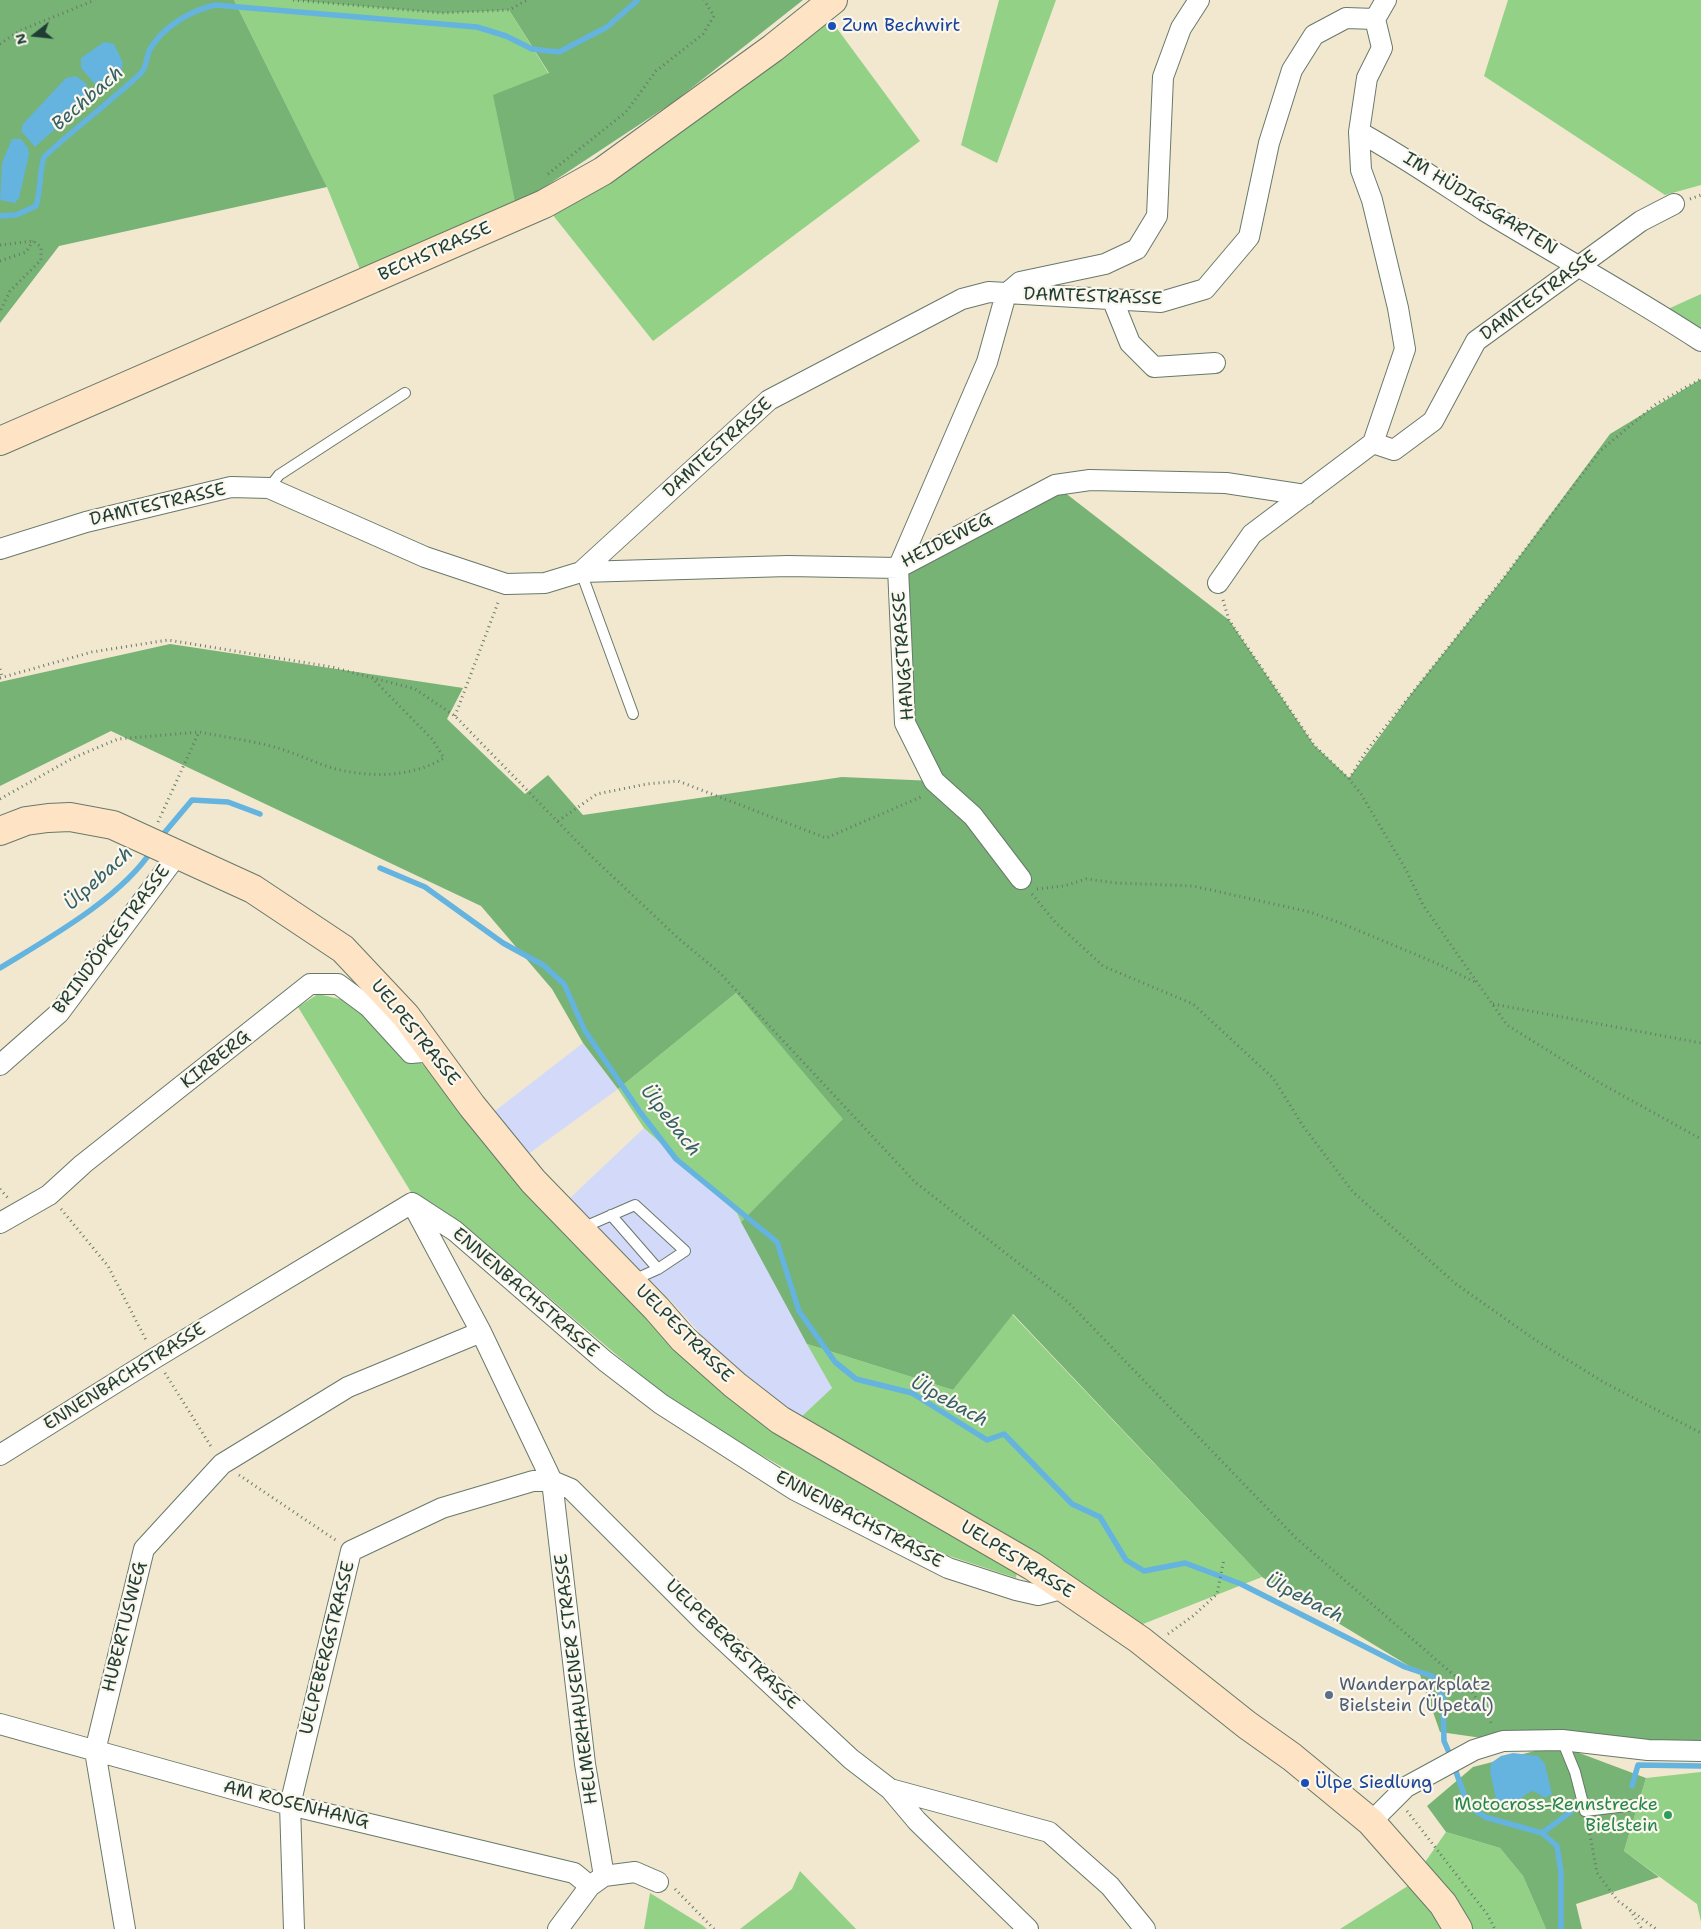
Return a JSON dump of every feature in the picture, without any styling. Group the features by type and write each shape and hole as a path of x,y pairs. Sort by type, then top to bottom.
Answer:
{"main road":[{"name":"BECHSTRASSE","path":"0,441 544,204 603,171 773,48 833,0"},
{"name":"UELPESTRASSE","path":"0,831 26,821 70,817 113,825 253,889 343,949 406,1016 434,1051 472,1106 533,1181 631,1282 683,1339 735,1386 780,1420 1032,1566 1150,1648 1247,1725 1292,1757 1371,1822 1443,1904 1458,1929"}],"street":[{"path":"1006,294 1020,282 1105,264 1137,249 1157,216 1162,77 1181,28 1199,0"},
{"path":"1218,583 1252,534 1373,443 1404,349 1398,308 1378,227 1361,170 1359,132 1367,78 1382,48 1375,19 1386,0"},
{"name":"DAMTESTRASSE","path":"0,548 86,522 231,487 269,488 425,557 506,584 545,583 581,572 770,400 962,299 990,292 1161,302 1205,289 1249,237 1269,143 1292,70 1314,35 1346,18 1375,19"},
{"name":"IM HÜDIGSGARTEN","path":"1359,132 1401,155 1485,211 1580,266 1701,341"},
{"name":"DAMTESTRASSE","path":"1373,443 1394,450 1433,421 1476,341 1641,221 1674,204"},
{"name":"HANGSTRASSE","path":"1006,294 988,362 898,568 905,723 934,781 973,816 1021,879"},
{"path":"1113,300 1130,343 1154,367 1215,363"},
{"name":"HEIDEWEG","path":"581,572 788,566 898,568 1055,485 1090,480 1226,483 1305,495"},
{"name":"BRINDÖPKESTRASSE","path":"0,1065 59,1013 161,846"},
{"name":"KIRBERG","path":"0,1223 49,1195 83,1164 310,984 338,984 369,1007 411,1052 434,1051"},
{"path":"412,1203 481,1332 552,1481"},
{"name":"ENNENBACHSTRASSE","path":"0,1455 155,1358 412,1203 454,1231 605,1361 661,1404 794,1490 948,1568 1016,1590 1038,1595 1065,1588"},
{"name":"HUBERTUSWEG","path":"126,1929 95,1750 144,1549 222,1464 348,1387 481,1332"},
{"name":"UELPEBERGSTRASSE","path":"294,1929 290,1805 351,1551 442,1508 533,1480 552,1481 571,1489 704,1622 851,1759 890,1789 917,1821 1028,1929"},
{"name":"HELMERHAUSENER STRASSE","path":"552,1481 597,1881"},
{"name":"AM ROSENHANG","path":"0,1724 290,1805 574,1872 597,1881"},
{"path":"1371,1822 1406,1787 1465,1754 1503,1741 1562,1740 1648,1750 1701,1751"},
{"name":"UELPEBERGSTRASSE","path":"890,1789 1049,1832 1110,1886 1145,1929"},
{"path":"558,1929 597,1881 635,1872 658,1882"}],"lane":[{"path":"269,488 279,475 405,393"},
{"path":"581,572 633,714"},
{"path":"579,1230 635,1205 685,1251 658,1269 631,1282"},
{"path":"611,1215 658,1269"},
{"path":"1562,1740 1575,1772 1585,1811 1642,1804"}],"path":[{"path":"0,44 18,31 95,0"},
{"path":"293,0 441,13 509,10 527,0"},
{"path":"546,176 626,112 656,71 703,34 714,16 704,0"},
{"path":"0,245 33,241 41,247 41,260 10,292 0,311"},
{"path":"0,260 26,252 33,241"},
{"path":"1350,779 1367,750 1505,576 1600,451 1656,404 1701,380"},
{"path":"1218,583 1228,620 1314,745 1350,779 1370,808 1378,826 1405,868 1423,905 1507,1025 1532,1042 1658,1117 1701,1139"},
{"path":"455,716 506,584"},
{"path":"0,669 1,677 92,652 168,640 332,667 370,677 415,689 455,716 592,857 678,938 720,973 915,1182 1068,1302 1296,1538 1471,1690 1503,1741"},
{"path":"0,799 73,758 118,739 199,732 277,748 336,769 375,774 410,773 444,758 432,739 370,677"},
{"path":"161,846 199,732"},
{"path":"558,821 597,794 678,781 826,838 942,787"},
{"path":"1021,879 1037,889 1064,886 1086,879 1117,883 1193,886 1310,912 1436,963 1478,984"},
{"path":"1021,879 1055,922 1103,966 1192,1004 1273,1078 1303,1126 1353,1192 1456,1284 1537,1341 1605,1383 1701,1433"},
{"path":"1492,1004 1701,1043"},
{"path":"49,1195 108,1266 155,1358 222,1464 351,1551"},
{"path":"1150,1648 1217,1594 1224,1559"},
{"path":"1396,1797 1487,1914 1495,1929"},
{"path":"1585,1811 1597,1873 1618,1901 1656,1929"},
{"path":"658,1882 676,1890 714,1929"},
{"path":"1628,1908 1642,1929"}],"shaded area":[{"path":"583,1043 618,1089 527,1155 495,1111"},
{"path":"644,1128 737,1213 832,1388 800,1418 729,1365 671,1301 569,1199"}],"green space":[{"path":"0,0 234,0 327,187 59,246 0,323"},
{"path":"234,0 297,0 509,10 549,74 516,206 361,272 327,187"},
{"path":"293,0 803,0 675,101 516,206 493,95 549,73 509,10 441,13"},
{"path":"999,0 1056,0 997,163 961,145"},
{"path":"1508,0 1701,0 1701,185 1665,195 1484,76"},
{"path":"830,19 920,141 653,341 552,214"},
{"path":"1701,294 1701,339 1659,313"},
{"path":"1701,379 1701,1748 1503,1741 1440,1732 1419,1672 1262,1577 1013,1314 953,1390 807,1344 741,1222 843,1119 736,993 618,1089 583,1043 552,989 481,906 111,731 0,786 0,682 170,644 463,688 447,719 525,794 548,775 583,815 842,777 934,781 905,723 898,568 1055,485 1229,620 1314,745 1349,778 1411,694 1505,576 1610,434"},
{"path":"736,993 844,1119 741,1222 737,1213 644,1128 618,1089"},
{"path":"318,994 348,1001 435,1075 688,1354 1018,1566 1016,1578 922,1547 679,1408 492,1249 414,1197 298,1007"},
{"path":"1012,1314 1262,1577 1138,1626 800,1418 832,1388 807,1344 953,1390"},
{"path":"1558,1745 1646,1778 1624,1851 1659,1877 1576,1904 1582,1929 1546,1929 1523,1876 1500,1848 1446,1832 1427,1806 1473,1767"},
{"name":"Motocross-Rennstrecke Bielstein","path":"1701,1772 1701,1922 1697,1904 1624,1851 1646,1778"},
{"path":"1446,1832 1500,1848 1523,1876 1546,1929 1464,1929 1423,1865"},
{"path":"800,1871 856,1929 740,1929 792,1889"},
{"path":"1411,1884 1444,1929 1340,1929"},
{"path":"650,1893 702,1925 707,1929 644,1929"}],"water":[{"path":"104,42 114,44 123,63 121,71 95,84 81,68 81,58"},
{"path":"76,76 87,84 86,96 77,109 35,147 21,131 23,124 66,78"},
{"path":"12,139 21,139 28,148 29,155 19,198 15,203 0,200 2,163"},
{"path":"1513,1753 1538,1756 1545,1764 1552,1794 1545,1798 1533,1791 1508,1807 1497,1803 1490,1772 1491,1763 1501,1756"}],"waterway":[{"name":"Bechbach","path":"0,216 16,215 36,206 44,157 140,74 144,69 150,49 163,33 178,21 196,11 215,5 477,27 506,36 532,49 559,52 607,27 638,0"},
{"name":"Ülpebach","path":"160,838 192,800 228,802 260,814"},
{"name":"Ülpebach","path":"0,968 83,916 103,901 139,868 152,850"},
{"name":"Ülpebach","path":"380,868 425,887 503,943 543,965 564,984 585,1031 640,1112 676,1159 777,1242 799,1311 835,1362 856,1379 912,1393 987,1440 1004,1434 1072,1504 1100,1517 1126,1560 1144,1571 1185,1563 1241,1584 1405,1667 1432,1676 1443,1698 1444,1741 1451,1757"},
{"path":"1632,1786 1638,1765 1701,1766"},
{"name":"Ülpebach","path":"1454,1766 1468,1806 1485,1817 1542,1833 1557,1846 1561,1872 1561,1929"},
{"path":"1542,1833 1572,1811"}],"place":[{"name":"Zum Bechwirt","path":"832,26"},
{"name":"Wanderparkplatz Bielstein (Ülpetal)","path":"1329,1695"},
{"name":"Ülpe Siedlung","path":"1305,1783"},
{"name":"Motocross-Rennstrecke Bielstein","path":"1668,1815"}]}
